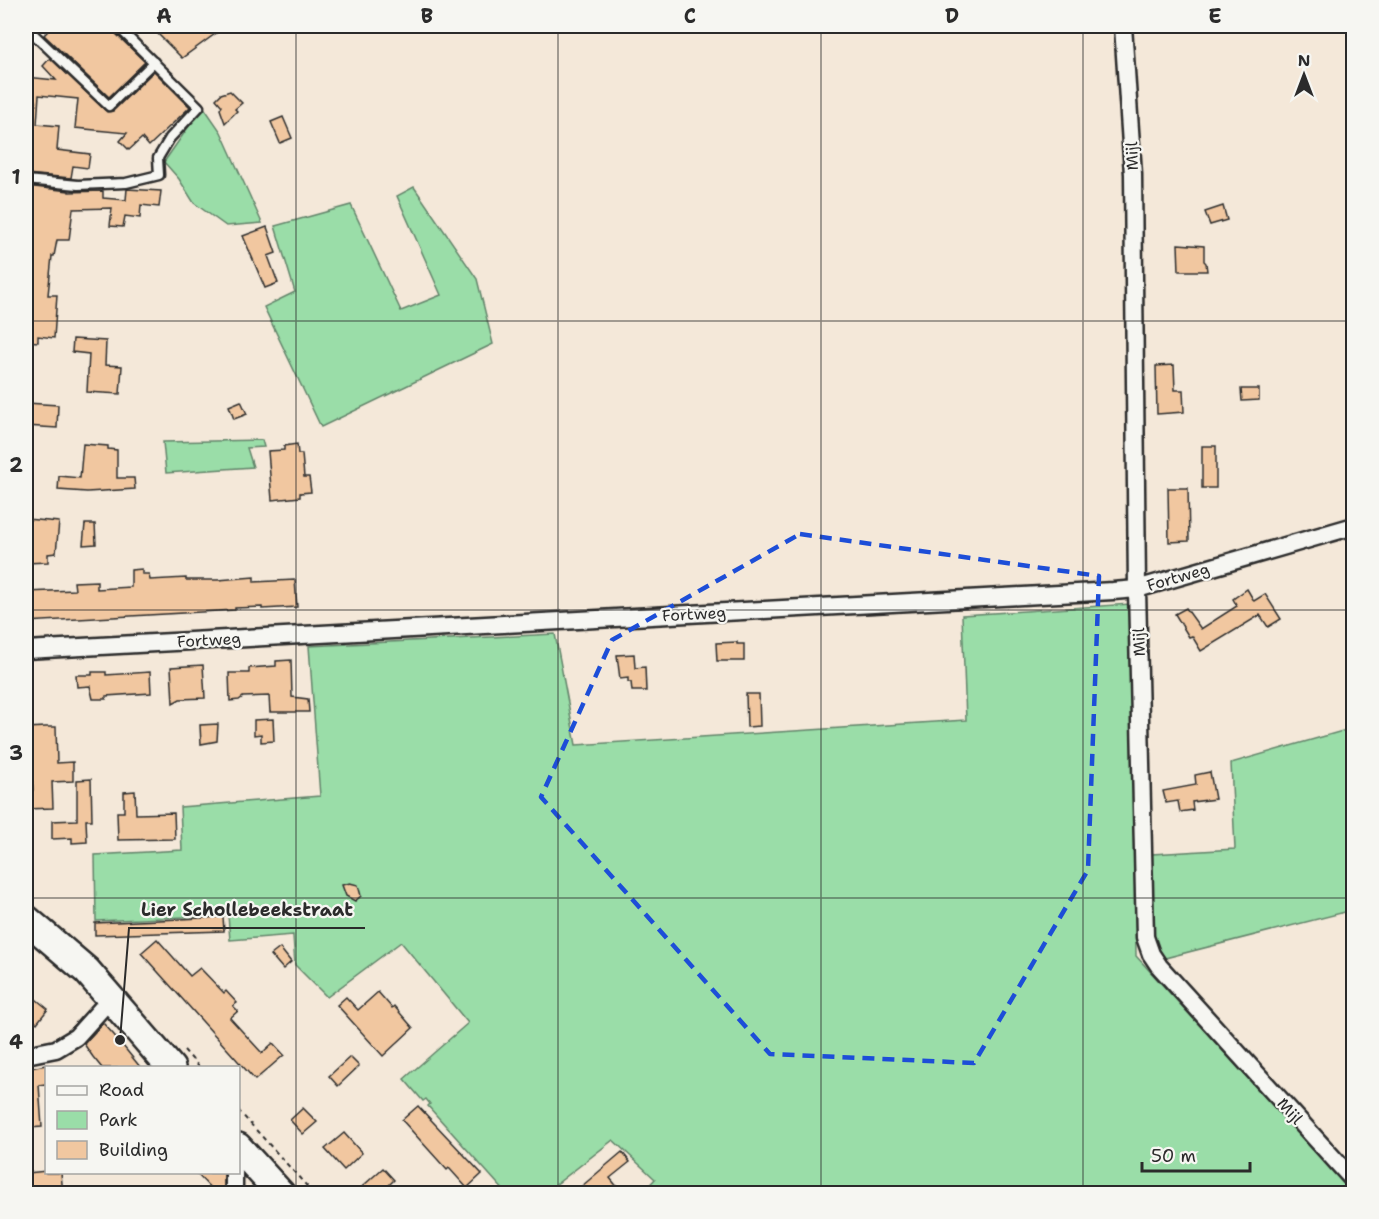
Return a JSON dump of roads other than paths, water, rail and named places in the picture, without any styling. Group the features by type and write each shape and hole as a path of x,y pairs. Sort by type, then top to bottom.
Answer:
{"main road":[{"path":"26,919 87,971 169,1066"},
{"path":"240,1149 281,1194"}],"street":[{"name":"Mijl","path":"1123,26 1133,174 1137,589 1145,937 1151,954 1159,966 1353,1181"},
{"name":"Fortweg","path":"26,650 1137,589 1353,526"},
{"path":"26,1055 56,1049 76,1036 112,998"},
{"path":"234,1174 234,1194"}],"lane":[{"path":"26,180 78,185 126,183 159,175 158,158 170,138 199,107 117,26"},
{"path":"26,27 109,106 154,62"}],"place":[{"name":"Lier Schollebeekstraat","path":"120,1040"}]}
